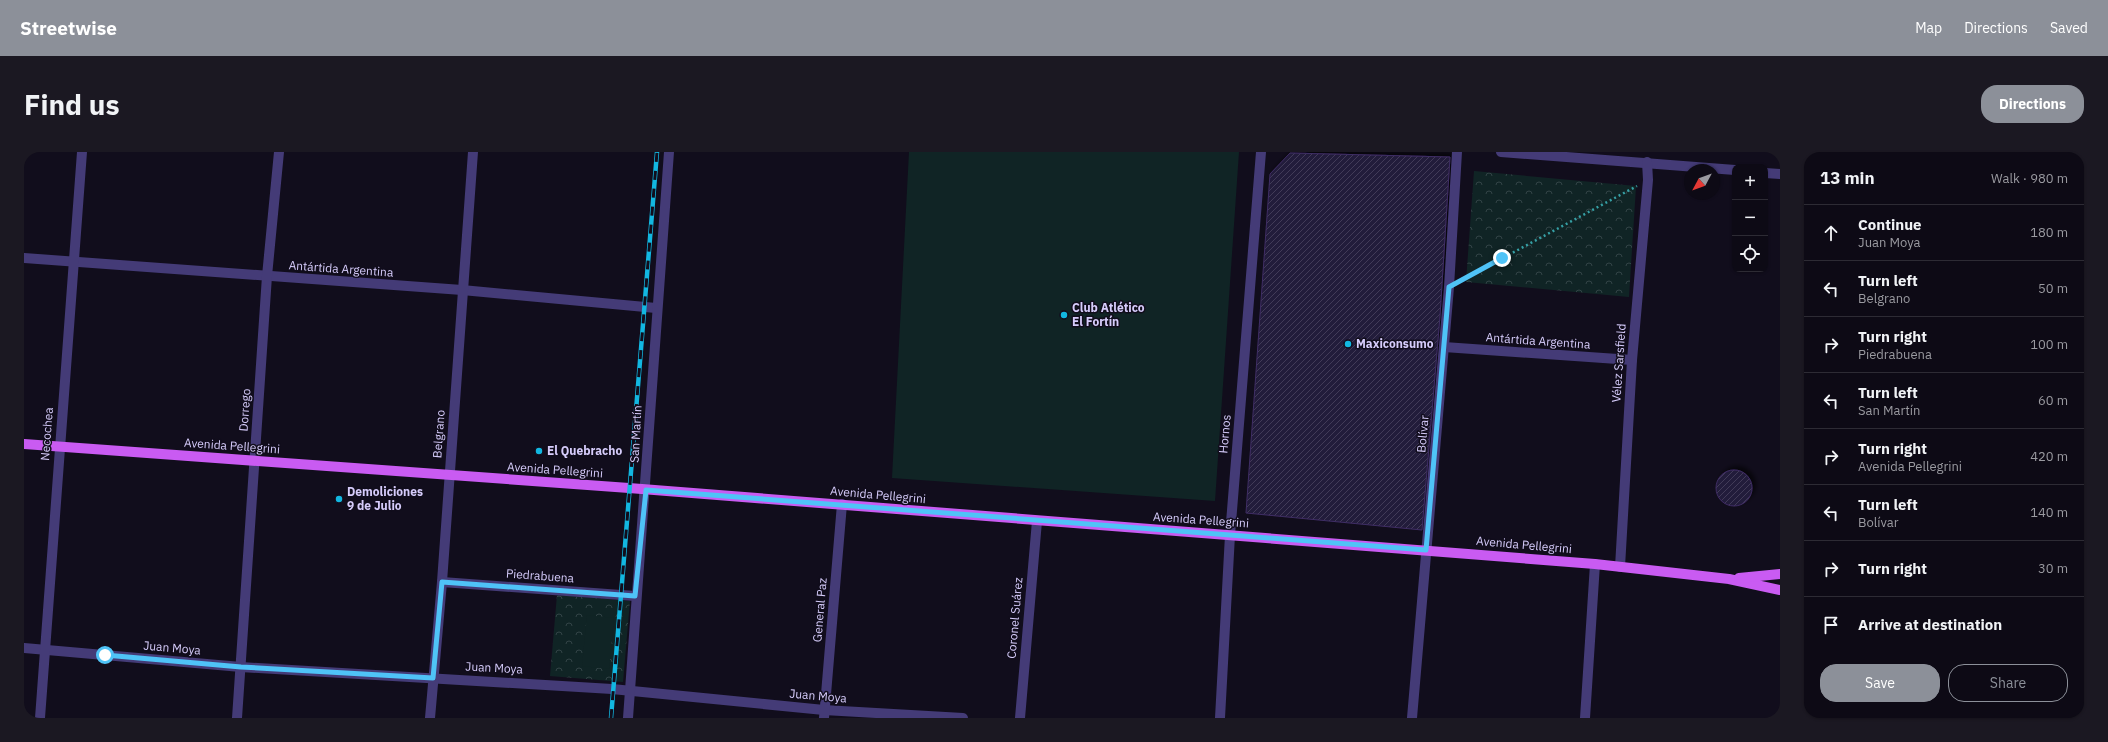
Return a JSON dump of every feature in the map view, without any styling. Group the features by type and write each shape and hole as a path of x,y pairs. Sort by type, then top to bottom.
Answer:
{"main road":[{"name":"Avenida Pellegrini","path":"24,444 842,504 1037,521 1595,564 1729,579 1780,590"},
{"name":"Avenida Pellegrini","path":"1729,579 1780,574"}],"street":[{"name":"Necochea","path":"40,718 82,152"},
{"name":"Dorrego","path":"237,718 267,276 279,152"},
{"name":"Belgrano","path":"430,718 442,582 473,152"},
{"name":"San Martín","path":"628,718 635,596 646,490 656,308 669,152"},
{"name":"Hornos","path":"1220,718 1230,535 1261,152"},
{"name":"Bolívar","path":"1412,718 1449,287 1457,152"},
{"path":"1501,152 1647,162 1732,170"},
{"name":"Vélez Sarsfield","path":"1620,567 1632,360 1648,180 1647,162"},
{"path":"1768,173 1780,174"},
{"name":"Antártida Argentina","path":"24,258 462,290 656,308"},
{"name":"Antártida Argentina","path":"1444,347 1632,360"},
{"name":"General Paz","path":"824,714 842,504"},
{"name":"Coronel Suárez","path":"1020,718 1037,521"},
{"path":"1585,718 1595,564"},
{"name":"Piedrabuena","path":"442,582 635,596"},
{"name":"Juan Moya","path":"24,648 241,667 630,691 824,714 963,718"}],"path":[{"path":"1449,287 1648,180"}],"green space":[{"name":"Club Atlético El Fortín","path":"909,152 1239,152 1215,501 892,478"},
{"path":"1474,171 1636,186 1629,297 1466,282"},
{"path":"557,595 630,601 623,682 550,676"},
{"path":"587,615 614,618 609,669 582,666"}],"building":[{"name":"Maxiconsumo","path":"1290,153 1450,157 1440,316 1422,530 1246,513 1270,174"},
{"path":"1734,470 1744,473 1749,478 1752,488 1749,498 1744,503 1734,506 1724,503 1719,498 1716,488 1719,478 1724,473"}],"railway":[{"path":"611,718 657,152"}],"place":[{"name":"Club Atlético El Fortín","path":"1064,315"},
{"name":"Maxiconsumo","path":"1348,344"},
{"name":"El Quebracho","path":"539,451"},
{"name":"Demoliciones 9 de Julio","path":"339,499"}],"route":[{"path":"105,655 241,667 433,678 442,582 635,596 646,490 1426,550 1449,287 1502,258"}]}
